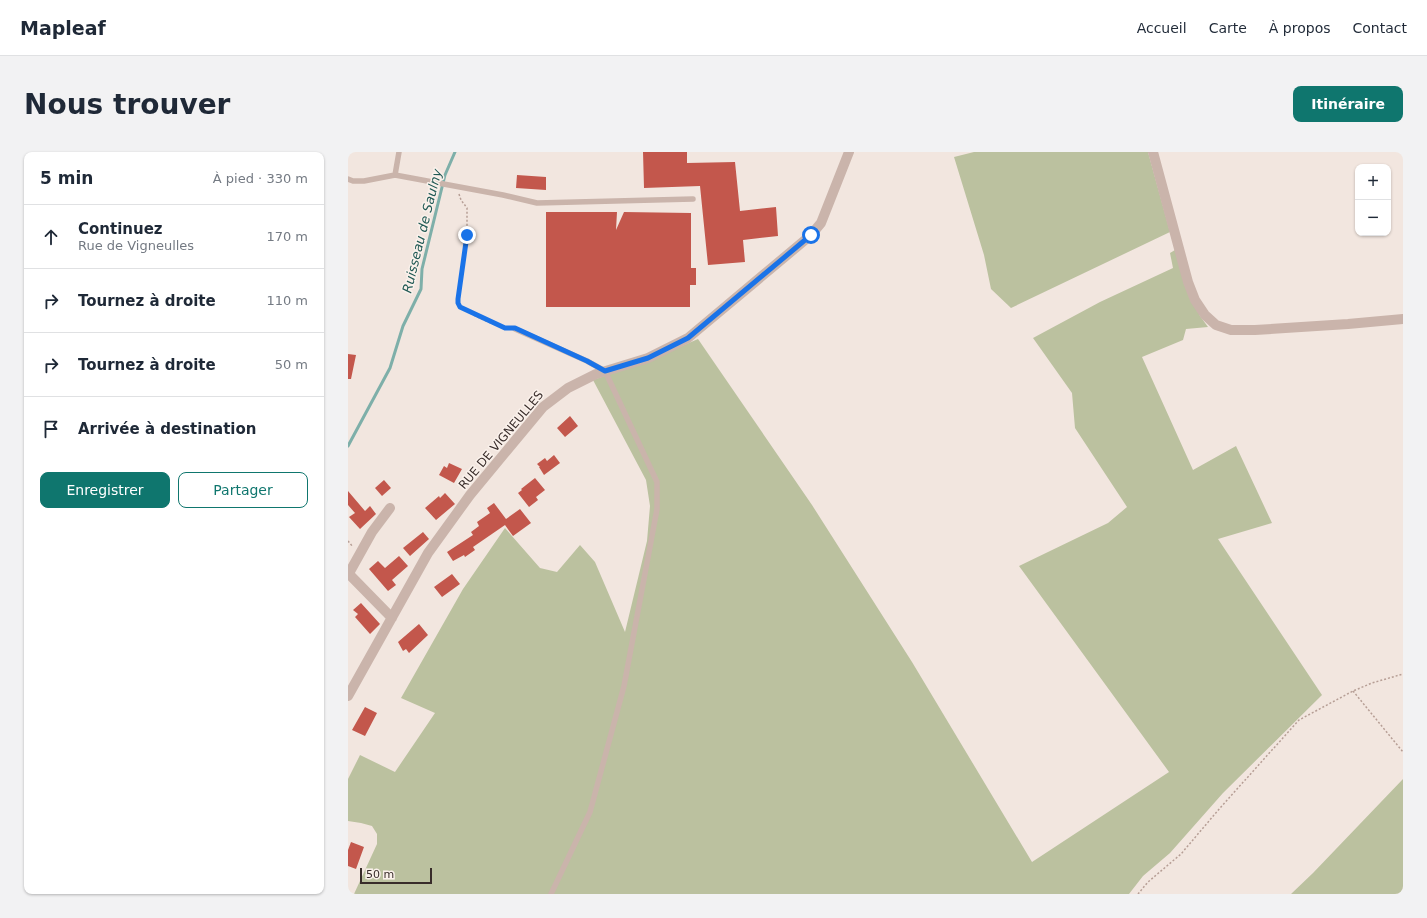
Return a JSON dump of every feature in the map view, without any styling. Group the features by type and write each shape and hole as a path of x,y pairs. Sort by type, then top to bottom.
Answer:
{"street":[{"name":"RUE DE VIGNEULLES","path":"348,696 428,553 470,495 536,416 548,403 568,388 605,371 648,358 688,338 811,235 820,223 849,152"},
{"path":"1153,152 1188,282 1195,300 1205,315 1216,325 1231,330 1255,330 1403,319"},
{"path":"390,508 372,532 349,575 392,618"}],"lane":[{"path":"395,176 399,152"},
{"path":"348,179 354,181 364,181 395,176 503,194 537,204 693,199"},
{"path":"515,328 587,361 605,371 657,482 657,509 624,686 590,812 551,894"}],"path":[{"path":"456,186 460,200 467,208 467,235 458,303 460,307 465,310 492,323 505,328 515,328"},
{"path":"1138,894 1148,882 1181,854 1299,720 1353,691 1372,683 1403,674"},
{"path":"1353,691 1403,752"}],"green space":[{"path":"974,152 1148,152 1170,232 1011,308 991,289 984,255 954,157"},
{"path":"1175,250 1200,316 1208,327 1186,329 1183,340 1142,357 1193,470 1236,446 1272,523 1218,539 1322,695 1223,793 1170,853 1143,876 1129,894 354,894 377,844 377,834 372,826 348,821 348,779 360,755 395,772 435,713 401,698 463,589 505,528 540,568 557,572 580,545 595,562 625,632 647,541 650,506 646,480 593,380 652,359 698,339 812,505 912,662 1032,862 1169,772 1019,566 1108,523 1127,507 1075,428 1072,393 1033,338 1100,302 1173,268 1170,253"},
{"path":"1403,779 1403,894 1291,894 1313,873"}],"building":[{"path":"643,152 687,152 687,163 735,162 740,211 776,207 778,236 743,240 745,262 708,265 700,186 644,188"},
{"path":"517,175 546,177 546,190 516,188"},
{"path":"546,212 617,212 616,230 624,212 691,213 691,268 696,268 696,285 690,285 690,307 546,307"},
{"path":"348,354 356,355 351,379 348,379"},
{"path":"570,416 578,426 565,437 557,428"},
{"path":"554,455 560,463 544,475 537,464 545,458 547,461"},
{"path":"449,463 462,469 454,483 439,475 444,466 447,468"},
{"path":"535,478 545,490 536,497 538,500 529,507 518,493"},
{"path":"384,480 391,488 382,496 375,488"},
{"path":"348,491 365,511 370,506 376,514 360,529 349,517 355,513 348,505"},
{"path":"445,493 455,504 436,520 425,508"},
{"path":"494,503 506,519 520,509 531,523 513,536 505,525 473,547 475,550 465,557 464,555 453,561 447,552 473,535 471,532 479,526 477,522 490,513 487,508"},
{"path":"423,532 429,539 410,556 403,548"},
{"path":"399,556 408,566 392,580 396,585 388,591 369,569 378,561 385,568"},
{"path":"452,574 460,584 442,597 434,587"},
{"path":"361,603 380,624 370,634 355,617 358,614 353,610"},
{"path":"419,624 428,635 409,653 406,649 403,651 398,642"},
{"path":"365,707 377,713 365,736 352,730"},
{"path":"351,842 364,847 356,869 348,866 348,850"}],"waterway":[{"name":"Ruisseau de Saulny","path":"348,446 390,368 403,326 421,289 422,269 445,175 455,152"}],"route":[{"path":"467,235 458,299 460,307 505,328 515,328 587,361 605,371 648,358 688,338 811,235"}]}
